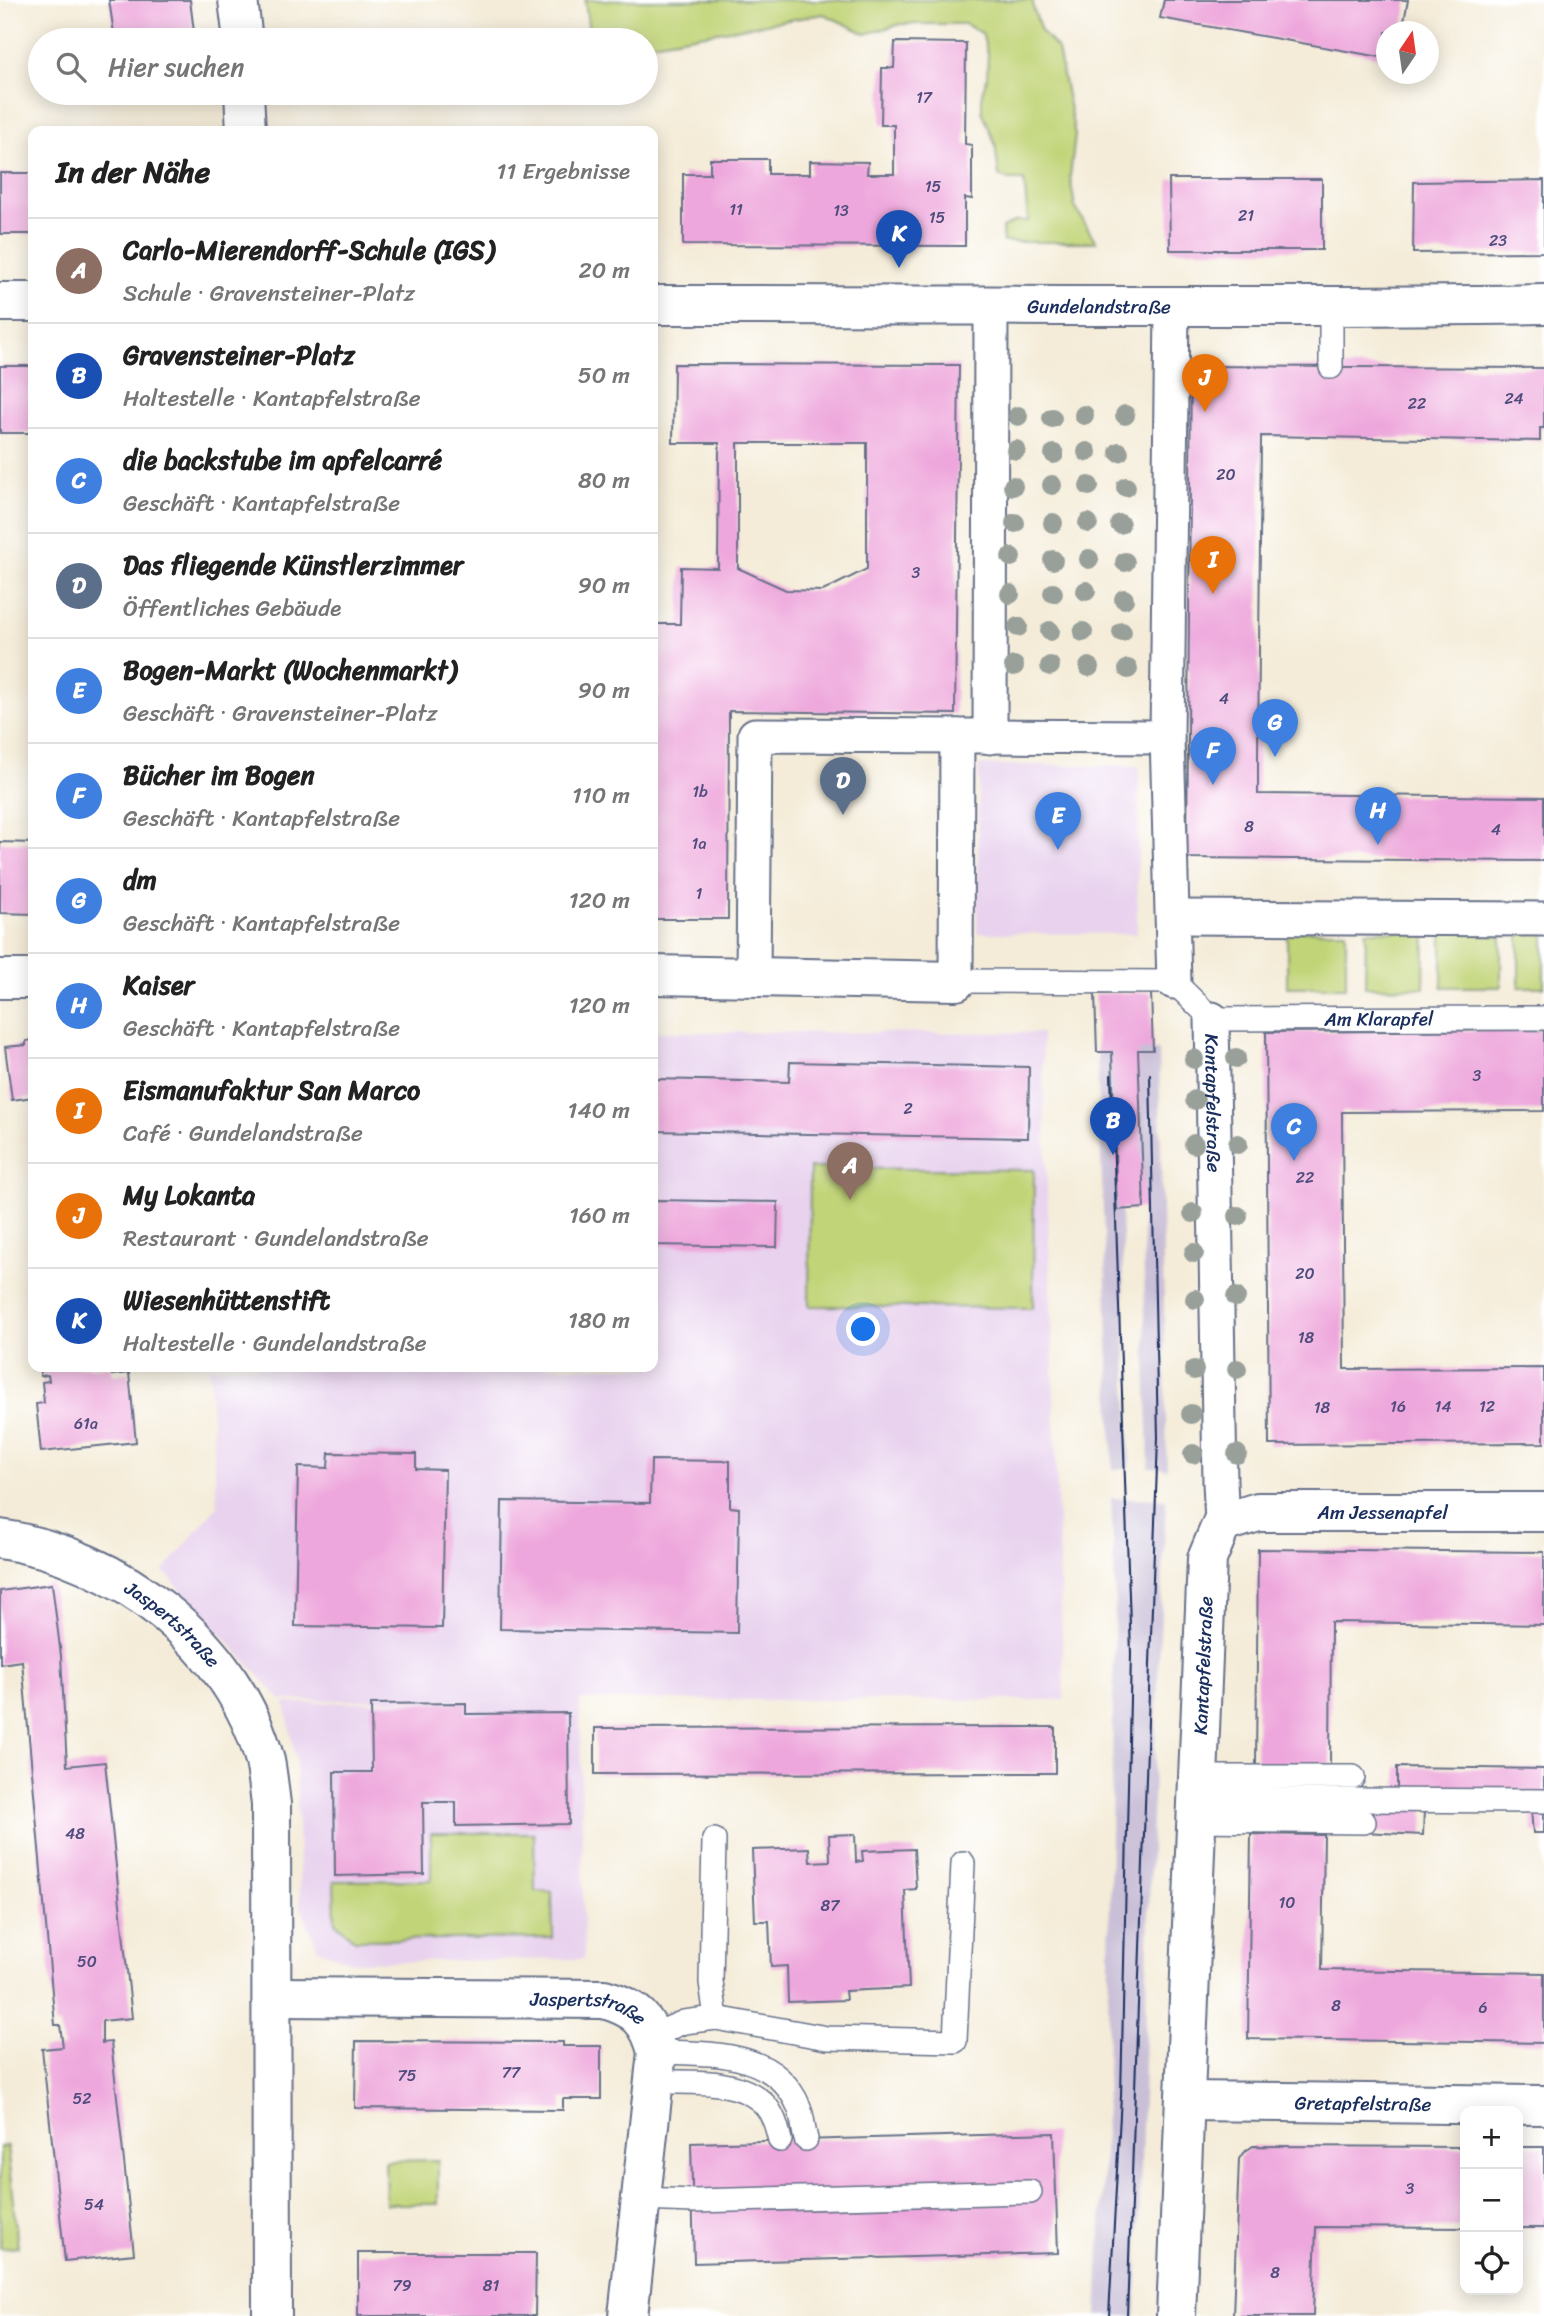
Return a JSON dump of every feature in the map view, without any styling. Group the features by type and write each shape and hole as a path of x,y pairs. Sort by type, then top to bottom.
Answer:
{"street":[{"path":"238,0 242,28"},
{"path":"245,105 246,126"},
{"path":"0,302 28,302"},
{"name":"Gundelandstraße","path":"658,304 1172,308 1544,304"},
{"path":"990,737 991,305"},
{"path":"1172,308 1167,737 1174,982"},
{"path":"753,977 755,735 1167,737"},
{"path":"658,975 956,981 957,737"},
{"path":"1174,917 1544,919"},
{"path":"0,979 28,979"},
{"name":"Kantapfelstraße","path":"1176,2316 1207,1559 1222,1523 1213,1019"},
{"name":"Am Jessenapfel","path":"1222,1523 1258,1512 1544,1512"},
{"name":"Jaspertstraße","path":"0,1539 17,1541 81,1562 141,1593 175,1618 213,1659 247,1713 265,1761 271,1804 272,2316"},
{"name":"Jaspertstraße","path":"272,1997 604,1999 624,2005 641,2017 655,2056"},
{"path":"628,2316 655,2056"},
{"name":"Gretapfelstraße","path":"1185,2101 1544,2105"}],"lane":[{"path":"1331,307 1331,367"},
{"path":"956,981 1174,982 1213,1019"},
{"name":"Am Klarapfel","path":"1213,1019 1544,1018"},
{"path":"1196,1799 1353,1777"},
{"path":"1196,1799 1544,1801"},
{"path":"1196,1799 1364,1822"},
{"path":"714,1840 711,1982 716,2018"},
{"path":"655,2056 684,2022 716,2018 827,2038 955,2041 962,1863"},
{"path":"655,2056 731,2055 761,2066 784,2084 799,2107 806,2139"},
{"path":"655,2056 748,2093 765,2105 775,2121 780,2140"},
{"path":"641,2199 693,2201 1030,2192"}],"shaded area":[{"path":"979,765 1139,766 1137,934 977,933"},
{"path":"658,1032 1042,1033 1064,1700 580,1700 584,1959 352,1962 318,1949 300,1904 296,1761 285,1703 527,1700 281,1700 164,1571 217,1506 209,1372 658,1372"},
{"path":"1138,1050 1159,1050 1167,1469 1149,1468"},
{"path":"1097,1052 1112,1052 1121,1209 1130,1468 1113,1469"},
{"path":"1111,1498 1166,1499 1152,1820 1136,2316 1097,2316 1107,2083 1115,1584"}],"green space":[{"path":"585,0 1033,0 1041,31 1058,50 1075,135 1070,177 1075,207 1096,242 1003,242 1002,228 1016,221 1028,221 1024,180 1009,180 999,176 995,143 982,111 988,54 982,33 965,24 901,24 866,34 824,14 658,42 658,28 588,28"},
{"path":"1287,931 1346,931 1346,987 1287,987"},
{"path":"1366,931 1425,931 1424,988 1365,987"},
{"path":"1442,931 1501,931 1501,987 1442,987"},
{"path":"1519,931 1544,931 1544,987 1519,987"},
{"path":"810,1168 1034,1170 1033,1308 809,1306"},
{"path":"431,1833 534,1833 535,1891 552,1892 553,1938 355,1940 335,1922 334,1881 431,1880"},
{"path":"7,2146 18,2247 0,2249 0,2147"},
{"path":"438,2160 438,2204 386,2204 385,2161"}],"building":[{"path":"109,0 190,0 194,28 113,28"},
{"path":"1164,0 1408,0 1404,21 1376,21 1376,56 1160,18"},
{"path":"895,42 966,43 965,144 972,145 972,199 965,198 965,246 683,245 683,174 710,174 710,159 768,159 768,174 810,174 810,161 868,162 867,174 894,174 894,125 881,125 882,68 894,68"},
{"path":"0,173 28,173 28,234 0,234"},
{"path":"1169,179 1322,179 1322,250 1170,250"},
{"path":"1544,180 1544,252 1413,253 1414,182"},
{"path":"674,364 959,365 955,714 729,711 728,919 658,919 658,624 680,624 681,567 718,568 719,443 673,443","holes":["738,443 867,443 867,569 823,591 786,590 738,568"]},
{"path":"0,366 28,366 28,433 0,433"},
{"path":"1191,366 1544,368 1544,428 1540,428 1540,441 1261,436 1258,794 1544,797 1544,861 1187,858"},
{"path":"0,842 28,843 28,914 0,913"},
{"path":"1151,992 1153,1050 1138,1050 1144,1208 1117,1210 1112,1052 1097,1052 1095,994"},
{"path":"1544,1030 1544,1111 1342,1112 1344,1369 1544,1368 1544,1443 1269,1445 1266,1032"},
{"path":"26,1041 28,1098 12,1100 5,1047 26,1045"},
{"path":"790,1062 1029,1067 1028,1138 658,1131 658,1079 789,1082"},
{"path":"658,1200 778,1202 777,1247 658,1245"},
{"path":"40,1372 112,1372 112,1375 129,1373 136,1442 41,1452 36,1404 44,1403 42,1382 49,1381 48,1375 40,1376"},
{"path":"329,1453 416,1454 416,1469 445,1470 442,1628 295,1626 298,1467 328,1468"},
{"path":"651,1460 730,1461 730,1507 739,1508 737,1633 500,1629 502,1501 650,1503"},
{"path":"1258,1549 1544,1552 1544,1625 1331,1622 1330,1765 1256,1765"},
{"path":"52,1584 61,1656 67,1766 105,1762 132,2018 102,2021 102,2043 111,2042 134,2254 65,2261 42,2049 63,2047 60,2025 55,2025 22,1661 0,1664 0,1591"},
{"path":"466,1703 466,1714 568,1713 569,1824 456,1826 456,1802 423,1802 424,1874 335,1876 334,1772 372,1772 371,1704"},
{"path":"1055,1727 1055,1773 595,1774 595,1728"},
{"path":"1397,1767 1544,1769 1544,1793 1397,1791"},
{"path":"1364,1808 1424,1809 1423,1835 1363,1832"},
{"path":"1544,1809 1544,1833 1533,1833 1531,1810"},
{"path":"855,1834 856,1862 863,1861 862,1851 914,1849 916,1889 905,1890 909,1988 845,1991 846,2000 788,2002 787,1966 771,1967 769,1921 755,1921 752,1850 809,1848 810,1862 830,1861 829,1835"},
{"path":"1251,1834 1324,1835 1322,1970 1544,1973 1544,2043 1248,2039"},
{"path":"356,2041 563,2042 563,2046 601,2046 601,2099 563,2099 563,2110 355,2108"},
{"path":"1054,2133 1058,2253 694,2263 691,2143"},
{"path":"1253,2146 1460,2147 1460,2228 1316,2227 1313,2316 1233,2316 1239,2159"},
{"path":"1523,2147 1544,2147 1544,2228 1523,2228"},
{"path":"358,2253 536,2253 535,2316 358,2316"}],"tram line":[{"path":"1127,2316 1158,1437 1150,1074"},
{"path":"1109,2316 1121,2096 1131,1654 1111,1075"}],"place":[{"name":"Wiesenhüttenstift","path":"899,268"},
{"name":"My Lokanta","path":"1205,412"},
{"name":"Eismanufaktur San Marco","path":"1213,594"},
{"name":"dm","path":"1275,757"},
{"name":"Bücher im Bogen","path":"1213,785"},
{"name":"Das fliegende Künstlerzimmer","path":"843,815"},
{"name":"Kaiser","path":"1378,845"},
{"name":"Bogen-Markt (Wochenmarkt)","path":"1058,850"},
{"name":"Gravensteiner-Platz","path":"1113,1155"},
{"name":"die backstube im apfelcarré","path":"1294,1161"},
{"name":"Carlo-Mierendorff-Schule (IGS)","path":"850,1200"}]}
